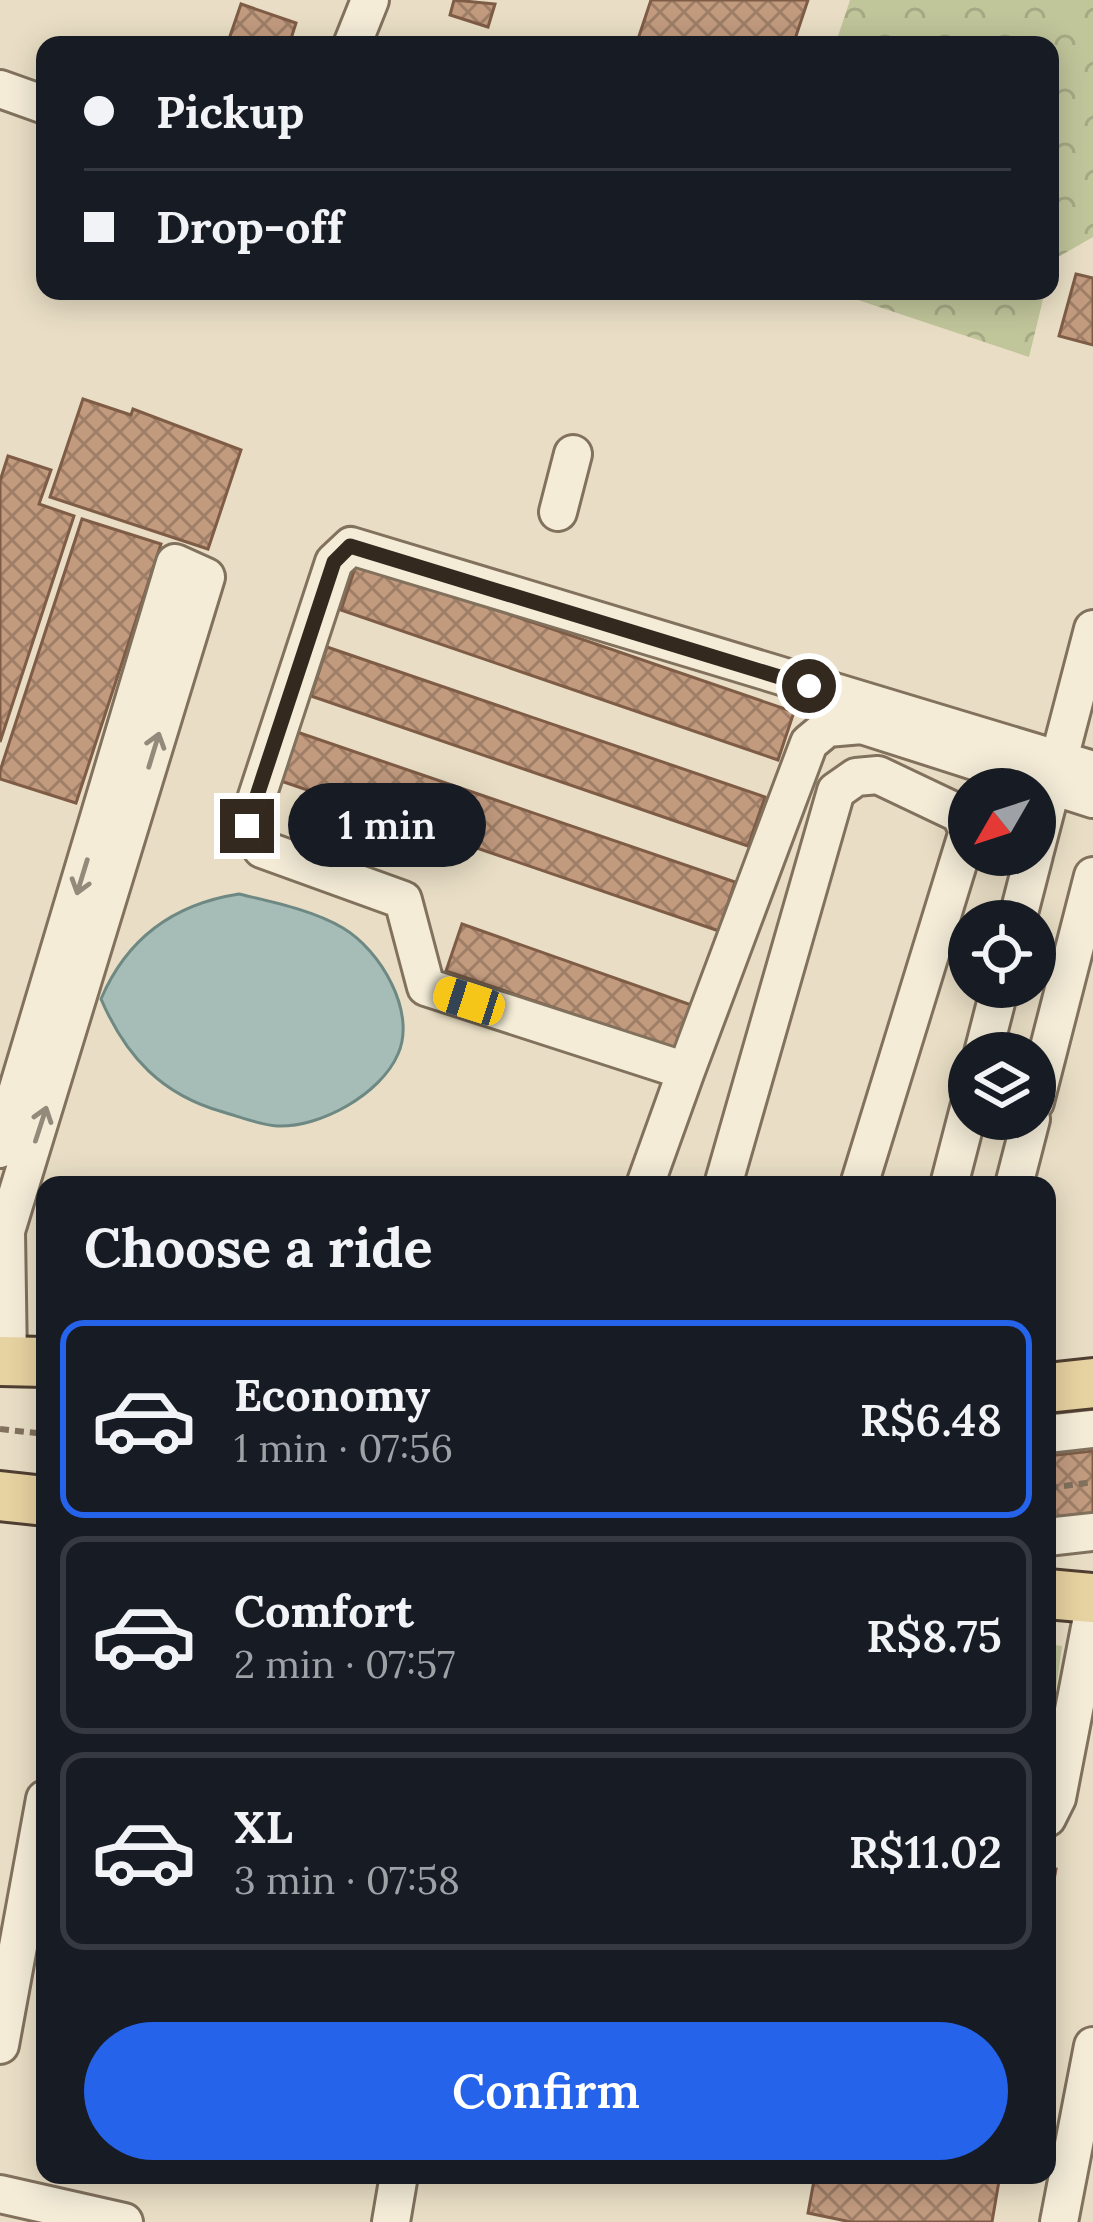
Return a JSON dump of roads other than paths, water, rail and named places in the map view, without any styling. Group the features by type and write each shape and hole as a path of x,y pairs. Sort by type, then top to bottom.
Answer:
{"main road":[{"path":"1056,1387 1093,1383"},
{"path":"0,1496 36,1500"},
{"path":"1056,1595 1093,1598"}],"street":[{"path":"356,36 370,0"},
{"path":"0,89 36,102"},
{"path":"558,512 573,454"},
{"path":"686,1071 426,986 403,901 262,850 247,826 334,562 350,546 1067,774 1093,800"},
{"path":"0,1149 175,563 206,577 6,1231 18,1361"},
{"path":"1067,774 1093,628"},
{"path":"648,1176 809,743 827,728 862,725 1067,774"},
{"path":"726,1176 836,791 856,777 878,775 960,814 968,830 862,1176"},
{"path":"1053,1032 1093,876"},
{"path":"951,1176 961,1140"},
{"path":"1016,1176 1025,1140"},
{"path":"1056,1433 1093,1429"},
{"path":"1056,1536 1093,1532"},
{"path":"1056,1800 1093,1612"},
{"path":"0,2045 36,1848"},
{"path":"1059,2222 1093,2046"},
{"path":"391,2222 397,2184"},
{"path":"0,2194 124,2222"}],"water":[{"path":"239,894 306,911 343,928 382,966 399,1001 403,1037 390,1069 364,1095 330,1115 294,1125 270,1125 201,1105 148,1071 122,1039 101,999 124,958 155,927 194,906"}]}
